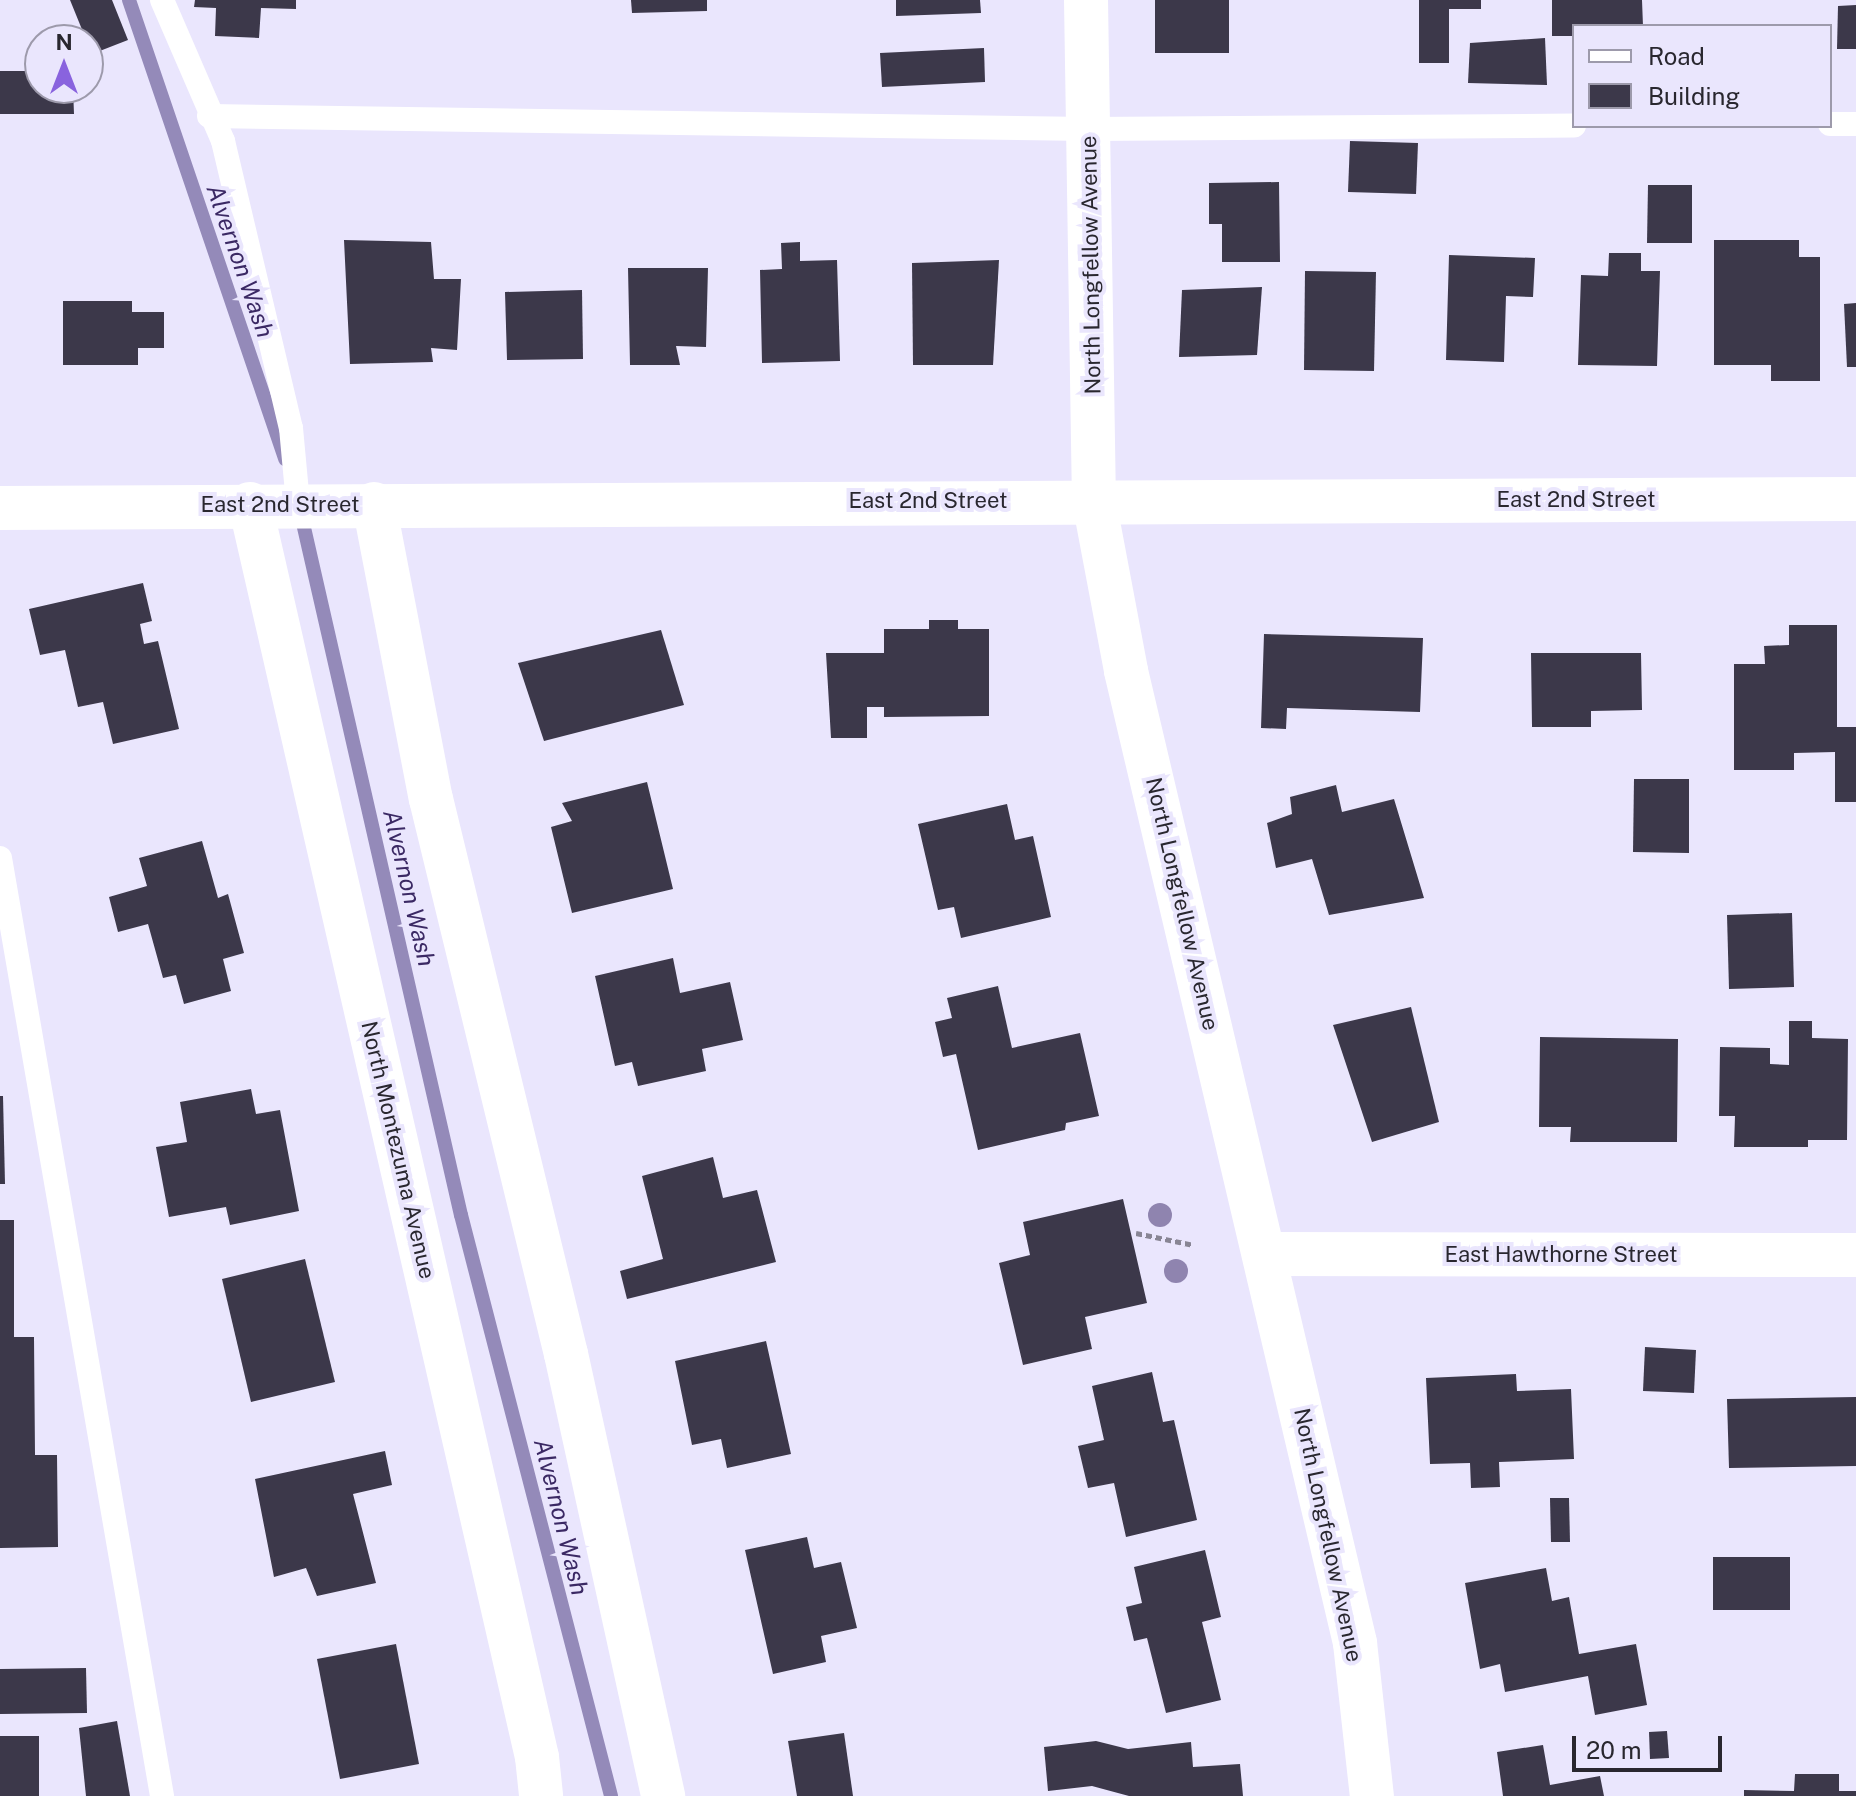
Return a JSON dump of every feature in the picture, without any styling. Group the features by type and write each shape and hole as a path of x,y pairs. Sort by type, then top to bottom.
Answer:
{"street":[{"name":"North Longfellow Avenue","path":"1086,0 1094,501 1126,671 1266,1254 1355,1643 1372,1796"},
{"name":"East 2nd Street","path":"0,508 250,504 1856,499"},
{"name":"North Montezuma Avenue","path":"250,504 537,1757 541,1796"},
{"path":"374,504 431,799 615,1564 663,1796"},
{"name":"East Hawthorne Street","path":"1266,1254 1856,1255"}],"lane":[{"path":"162,0 209,116 223,141 291,428 298,504"},
{"path":"209,116 1089,129 1572,126"},
{"path":"1832,124 1856,124"},
{"path":"0,858 162,1796"}],"path":[{"path":"1136,1233 1194,1245"}],"building":[{"path":"70,0 112,0 128,40 104,49 104,24 80,24"},
{"path":"195,0 296,0 296,9 261,8 259,38 215,36 216,8 194,7"},
{"path":"631,0 707,0 707,11 632,13"},
{"path":"896,0 980,0 981,13 896,16"},
{"path":"1155,0 1229,0 1229,53 1155,53"},
{"path":"1419,0 1481,0 1481,9 1449,9 1449,63 1419,63"},
{"path":"1552,0 1642,0 1643,24 1572,24 1572,36 1552,36"},
{"path":"1856,5 1856,49 1837,49 1838,6"},
{"path":"1545,38 1547,85 1468,83 1470,43"},
{"path":"984,48 985,82 882,87 880,53"},
{"path":"0,71 24,71 24,104 74,104 74,114 0,114"},
{"path":"1350,141 1418,143 1416,194 1348,192"},
{"path":"1279,182 1280,262 1222,262 1222,224 1209,224 1209,183"},
{"path":"1648,185 1692,185 1692,243 1647,243"},
{"path":"344,240 431,242 434,279 461,279 457,350 431,348 433,362 350,364"},
{"path":"1714,240 1799,240 1799,257 1820,257 1820,381 1771,381 1771,365 1714,365"},
{"path":"800,242 800,261 837,260 840,361 762,363 760,270 782,269 781,243"},
{"path":"1609,253 1641,253 1641,271 1660,271 1657,366 1578,365 1581,275 1608,276"},
{"path":"1449,255 1535,258 1533,297 1506,296 1504,362 1446,360"},
{"path":"999,260 993,365 913,365 912,263"},
{"path":"628,268 708,268 706,347 676,346 680,365 630,365"},
{"path":"1305,271 1376,272 1374,371 1304,370"},
{"path":"1262,287 1257,355 1179,357 1182,290"},
{"path":"582,290 583,359 507,360 505,292"},
{"path":"63,301 132,301 132,312 164,312 164,348 138,348 138,365 63,365"},
{"path":"1856,303 1856,367 1847,367 1844,304"},
{"path":"143,583 152,621 140,624 144,644 158,641 179,729 113,744 103,702 78,707 65,650 40,655 29,609"},
{"path":"929,620 958,620 958,629 989,629 989,716 884,717 884,707 867,707 867,738 831,738 826,653 884,653 884,629 929,629"},
{"path":"1789,625 1837,625 1837,727 1856,727 1856,802 1835,802 1835,752 1794,753 1794,770 1734,770 1734,664 1765,664 1764,646 1789,645"},
{"path":"661,630 684,705 544,741 518,663"},
{"path":"1264,634 1423,638 1420,712 1287,708 1286,729 1261,728"},
{"path":"1531,653 1641,653 1642,710 1591,711 1591,727 1532,727"},
{"path":"1634,779 1689,779 1689,853 1633,852"},
{"path":"647,782 673,889 572,913 551,827 572,821 562,803"},
{"path":"1336,785 1342,812 1394,799 1424,898 1329,915 1312,859 1276,868 1267,823 1292,814 1290,797"},
{"path":"1007,804 1015,840 1033,836 1051,917 961,938 954,907 938,910 918,824"},
{"path":"202,841 218,898 228,894 244,953 223,959 231,991 184,1004 176,975 163,978 148,924 118,932 109,897 147,886 139,858"},
{"path":"1792,913 1794,987 1729,989 1727,915"},
{"path":"673,958 680,993 730,982 743,1040 702,1049 706,1071 638,1086 632,1062 615,1066 595,976"},
{"path":"998,986 1012,1048 1080,1033 1099,1116 1066,1123 1065,1130 978,1150 956,1054 943,1057 935,1022 952,1018 947,998"},
{"path":"1411,1007 1439,1122 1372,1142 1333,1025"},
{"path":"1789,1021 1812,1021 1812,1038 1848,1039 1847,1140 1808,1140 1808,1147 1734,1147 1735,1116 1719,1116 1720,1047 1770,1048 1770,1064 1789,1065"},
{"path":"1540,1037 1678,1039 1677,1142 1570,1142 1571,1127 1539,1127"},
{"path":"251,1089 256,1114 280,1110 299,1211 230,1225 226,1207 169,1217 156,1147 187,1142 180,1102"},
{"path":"0,1096 3,1096 5,1184 0,1184"},
{"path":"713,1157 723,1198 757,1190 776,1262 627,1299 620,1271 663,1259 642,1176"},
{"path":"1123,1199 1147,1303 1085,1317 1092,1349 1023,1365 999,1263 1030,1255 1023,1222"},
{"path":"0,1220 14,1220 14,1337 34,1337 35,1455 57,1455 58,1547 0,1548"},
{"path":"305,1259 335,1382 251,1402 222,1279"},
{"path":"766,1341 791,1454 727,1468 721,1439 692,1445 675,1361"},
{"path":"1645,1347 1696,1350 1694,1393 1643,1391"},
{"path":"1152,1372 1163,1422 1174,1420 1197,1520 1126,1537 1114,1483 1088,1488 1078,1446 1104,1440 1092,1386"},
{"path":"1516,1374 1517,1391 1571,1389 1574,1459 1499,1462 1500,1487 1471,1488 1470,1463 1430,1464 1426,1378"},
{"path":"1856,1397 1856,1466 1729,1468 1727,1399"},
{"path":"385,1451 392,1485 353,1494 376,1583 317,1596 306,1568 274,1577 255,1479"},
{"path":"1550,1498 1569,1498 1570,1542 1551,1542"},
{"path":"807,1537 814,1568 841,1562 857,1628 821,1636 826,1662 773,1674 745,1550"},
{"path":"1205,1550 1221,1617 1202,1622 1221,1700 1166,1713 1147,1638 1134,1641 1126,1607 1142,1603 1134,1567"},
{"path":"1713,1557 1790,1557 1790,1610 1713,1610"},
{"path":"1546,1568 1552,1601 1569,1597 1579,1654 1636,1644 1647,1705 1595,1715 1588,1676 1505,1692 1500,1664 1480,1669 1465,1583"},
{"path":"396,1644 419,1764 340,1779 317,1659"},
{"path":"86,1668 87,1713 0,1714 0,1669"},
{"path":"117,1721 130,1796 86,1796 79,1728"},
{"path":"1667,1731 1669,1758 1650,1759 1649,1732"},
{"path":"844,1733 853,1796 797,1796 788,1741"},
{"path":"0,1736 39,1736 39,1796 0,1796"},
{"path":"1096,1741 1128,1749 1191,1742 1193,1767 1240,1764 1243,1796 1129,1796 1092,1786 1048,1791 1044,1747"},
{"path":"1543,1745 1550,1785 1600,1776 1604,1796 1503,1796 1497,1752"},
{"path":"1795,1774 1839,1774 1839,1791 1856,1791 1856,1796 1744,1796 1744,1790 1794,1791"}],"waterway":[{"name":"Alvernon Wash","path":"129,0 285,459"},
{"name":"Alvernon Wash","path":"300,510 461,1215 611,1796"}]}
